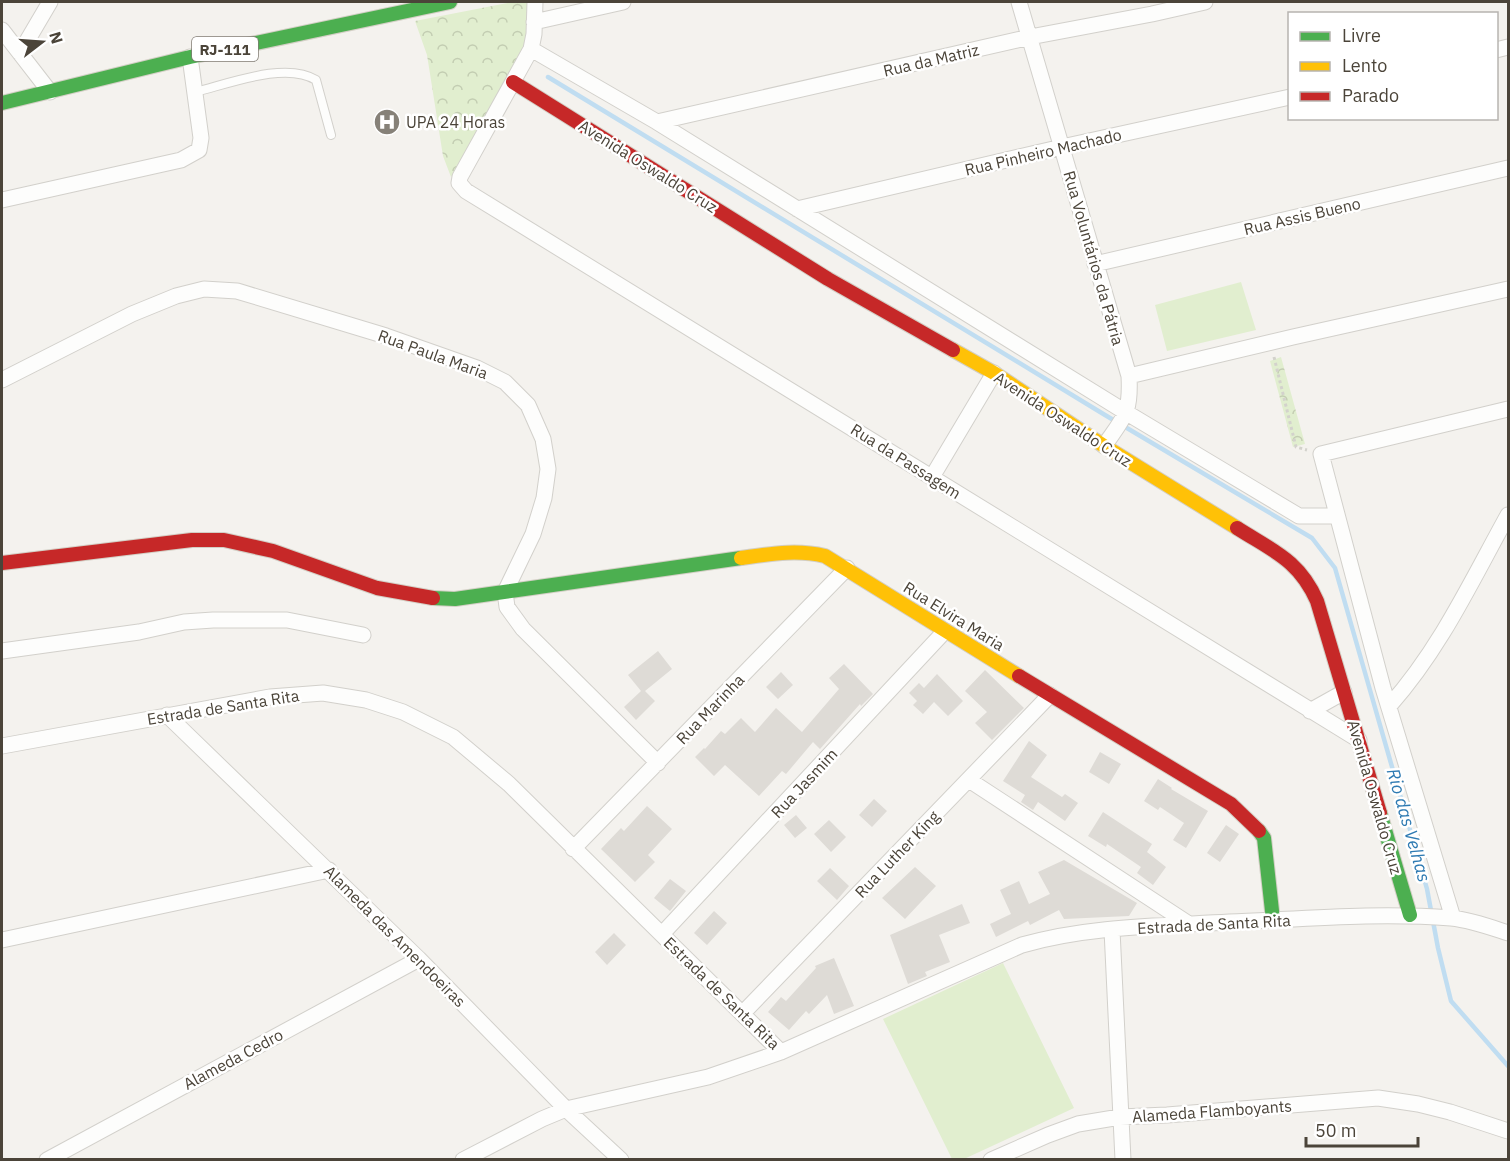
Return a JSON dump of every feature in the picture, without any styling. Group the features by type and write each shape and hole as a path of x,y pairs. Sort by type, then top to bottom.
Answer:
{"street":[{"path":"20,53 50,2"},
{"name":"RJ-111","path":"2,103 190,57 450,2"},
{"path":"516,77 528,53 535,2"},
{"path":"534,22 624,2"},
{"name":"Rua Voluntários da Pátria","path":"1019,2 1129,376 1129,399 1125,416"},
{"name":"Rua da Matriz","path":"657,122 1030,37 1198,3"},
{"path":"2,30 50,92"},
{"path":"528,53 657,122 1125,416 1299,516 1332,517"},
{"path":"2,200 181,160 199,150 201,138 190,57"},
{"name":"Rua da Passagem","path":"516,77 460,177 459,183 466,191 1359,740"},
{"name":"Avenida Oswaldo Cruz","path":"516,77 828,279 1108,441 1291,562 1303,573 1317,602 1415,916"},
{"name":"Rua Pinheiro Machado","path":"797,209 1288,97"},
{"name":"Rua Assis Bueno","path":"1095,264 1509,168"},
{"name":"Rua Paula Maria","path":"2,380 132,314 176,296 204,289 237,291 386,336 477,368 505,382 528,405 543,439 548,469 544,498 533,534 504,592"},
{"path":"1129,376 1509,289"},
{"path":"932,477 994,374"},
{"path":"1448,918 1390,705 1332,517 1320,454 1509,409"},
{"path":"1108,441 1125,416"},
{"path":"1390,705 1437,645 1509,515"},
{"path":"2,563 192,540 223,540 255,546 353,581 400,594 446,599 504,592 507,607 524,629 658,763"},
{"name":"Rua Elvira Maria","path":"504,592 785,552 817,554 847,568 945,631 1231,804 1257,826 1264,838 1273,920"},
{"name":"Rua Marinha","path":"573,849 847,568"},
{"path":"2,651 139,632 184,622 213,620 287,620 363,635"},
{"name":"Rua Jasmim","path":"662,934 945,631"},
{"path":"1310,711 1344,692"},
{"name":"Estrada de Santa Rita","path":"2,746 270,697 323,693 366,700 403,712 453,737 509,784 781,1052 1022,945 1068,934 1189,924 1415,916 1448,918 1509,933"},
{"name":"Rua Luther King","path":"743,1013 1050,695"},
{"name":"Alameda das Amendoeiras","path":"167,715 329,870 566,1109 621,1160"},
{"path":"969,780 1189,924"},
{"path":"2,940 329,870"},
{"path":"1112,930 1123,1160"},
{"name":"Alameda Cedro","path":"47,1160 419,959"},
{"path":"463,1160 566,1109 708,1077 781,1052"},
{"name":"Alameda Flamboyants","path":"991,1160 1078,1124 1120,1117 1378,1098 1439,1109 1509,1131"}],"lane":[{"path":"195,92 269,74 290,71 306,74 316,80 331,135"}],"path":[{"path":"1270,343 1296,447 1320,454"}],"green space":[{"path":"513,2 535,2 531,49 451,177 443,156 427,55 415,21"},
{"path":"1241,282 1256,330 1167,351 1155,305"},
{"path":"1281,357 1305,444 1293,447 1270,361"},
{"path":"1003,963 1074,1108 964,1159 952,1159 883,1019"}],"building":[{"path":"658,651 672,669 645,691 655,701 636,720 624,707 641,691 628,675"},
{"path":"844,664 873,694 861,706 860,704 820,749 813,742 786,774 782,771 759,796 725,765 714,776 695,757 721,731 725,734 741,718 755,732 776,708 802,732 839,689 829,678"},
{"path":"985,670 1024,708 992,740 975,723 987,712 965,691"},
{"path":"781,672 793,685 778,699 766,687"},
{"path":"937,674 963,701 948,716 934,702 923,714 913,705 917,701 909,693 919,683 924,688"},
{"path":"1029,741 1047,755 1031,777 1062,797 1065,794 1078,803 1065,821 1038,802 1033,810 1021,802 1025,795 1003,781"},
{"path":"1100,752 1121,764 1109,784 1089,772"},
{"path":"1158,779 1208,811 1186,848 1173,840 1184,823 1160,807 1158,810 1144,801"},
{"path":"874,799 887,811 872,827 859,815"},
{"path":"647,806 672,829 648,855 655,862 635,882 601,849 621,828 624,831"},
{"path":"1103,812 1152,844 1147,852 1166,867 1153,885 1137,873 1141,867 1107,844 1106,847 1088,836"},
{"path":"796,815 807,828 795,838 784,825"},
{"path":"829,820 846,837 831,852 814,834"},
{"path":"1226,825 1239,834 1220,862 1207,853"},
{"path":"1064,860 1137,903 1129,916 1064,919 1059,910 1030,925 1028,921 996,937 990,924 1011,914 1000,890 1019,881 1029,904 1050,894 1038,872"},
{"path":"915,867 936,886 905,919 882,898"},
{"path":"830,868 849,886 837,900 817,881"},
{"path":"670,879 686,891 670,911 654,898"},
{"path":"962,904 970,923 939,935 950,962 925,972 927,976 908,984 890,935"},
{"path":"714,911 727,923 707,945 694,933"},
{"path":"614,933 626,945 607,965 595,952"},
{"path":"834,958 854,1006 834,1014 827,995 809,1014 806,1011 789,1030 768,1012 781,997 786,1001 816,968 815,966"}],"waterway":[{"name":"Rio das Velhas","path":"548,77 1312,538 1335,568 1427,889 1451,1001 1508,1066"}],"traffic: fast":[{"path":"2,103 190,57 450,2"},
{"path":"433,598 455,599 741,558"},
{"path":"1380,813 1410,915"},
{"path":"1259,831 1264,838 1273,920"}],"traffic: slow":[{"path":"953,350 994,373 1104,446 1237,528"},
{"path":"741,558 793,553 825,556 1019,676"}],"traffic: jam":[{"path":"513,82 828,279 953,350"},
{"path":"1237,528 1284,558 1310,587 1317,601 1380,813"},
{"path":"2,563 192,540 224,540 273,551 377,588 433,598"},
{"path":"1019,676 1231,804 1259,831"}],"place":[{"name":"UPA 24 Horas","path":"387,122"}]}
